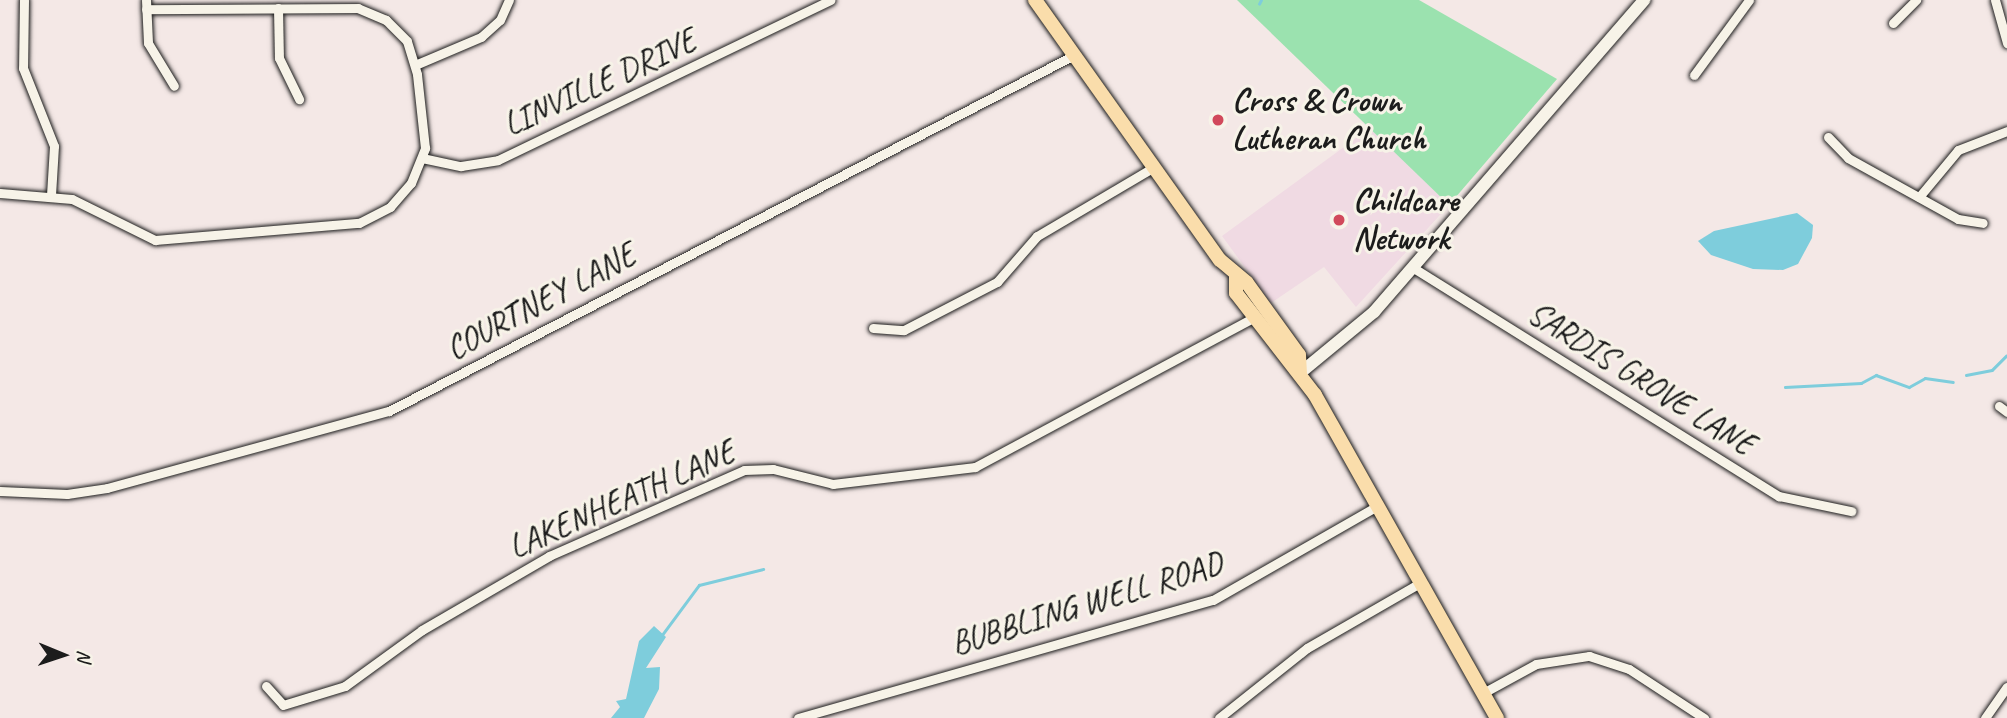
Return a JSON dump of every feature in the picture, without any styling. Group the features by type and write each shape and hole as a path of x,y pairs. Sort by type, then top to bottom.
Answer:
{"main road":[{"path":"1035,0 1072,56 1154,167 1236,276 1247,283 1298,355 1300,373"},
{"path":"1300,373 1356,331 1644,0"},
{"path":"1236,276 1236,293 1253,318 1300,373 1497,718"}],"street":[{"path":"24,0 22,58 54,146 51,195"},
{"path":"415,65 481,37 500,20 509,0"},
{"name":"LINVILLE DRIVE","path":"422,158 461,166 499,160 831,0"},
{"path":"1694,75 1749,0"},
{"path":"1894,23 1916,0"},
{"path":"1995,0 2007,43"},
{"path":"0,193 51,195 155,240 334,227 390,207 422,158 425,127 415,65 400,31 372,12 146,4 152,55 174,86"},
{"path":"278,8 278,58 299,99"},
{"name":"COURTNEY LANE","path":"0,491 67,494 107,488 389,411 1072,56"},
{"path":"1919,197 1958,150 2007,131"},
{"path":"1828,137 1848,158 1958,219 1983,223"},
{"path":"873,328 904,330 997,282 1037,236 1154,167"},
{"name":"SARDIS GROVE LANE","path":"1412,267 1779,496 1851,511"},
{"name":"LAKENHEATH LANE","path":"266,686 283,705 345,686 422,630 549,556 744,470 773,469 833,484 920,479 975,467 1253,318"},
{"name":"BUBBLING WELL ROAD","path":"798,718 1205,603 1377,506"},
{"path":"1219,718 1307,648 1420,583"},
{"path":"1483,693 1536,664 1589,656 1629,669 1704,718"},
{"path":"1985,718 2007,687"}],"shaded area":[{"name":"Childcare Network","path":"1370,128 1449,205 1356,307 1324,267 1271,303 1222,236"}],"green space":[{"path":"1237,0 1419,0 1557,79 1449,205"}],"water":[{"path":"1797,213 1813,225 1812,238 1798,264 1783,270 1753,269 1711,255 1698,241 1714,231"},
{"path":"654,626 666,637 646,668 660,667 659,689 644,718 611,718 620,707 616,701 626,699 639,641"}],"waterway":[{"path":"1259,4 1261,0"},
{"path":"1966,375 1992,370 2006,356"},
{"path":"1785,387 1861,383 1876,375 1909,387 1925,378 1953,382"},
{"path":"662,635 699,585 763,569"}],"place":[{"name":"Cross & Crown Lutheran Church","path":"1218,120"},
{"name":"Childcare Network","path":"1339,220"}]}
